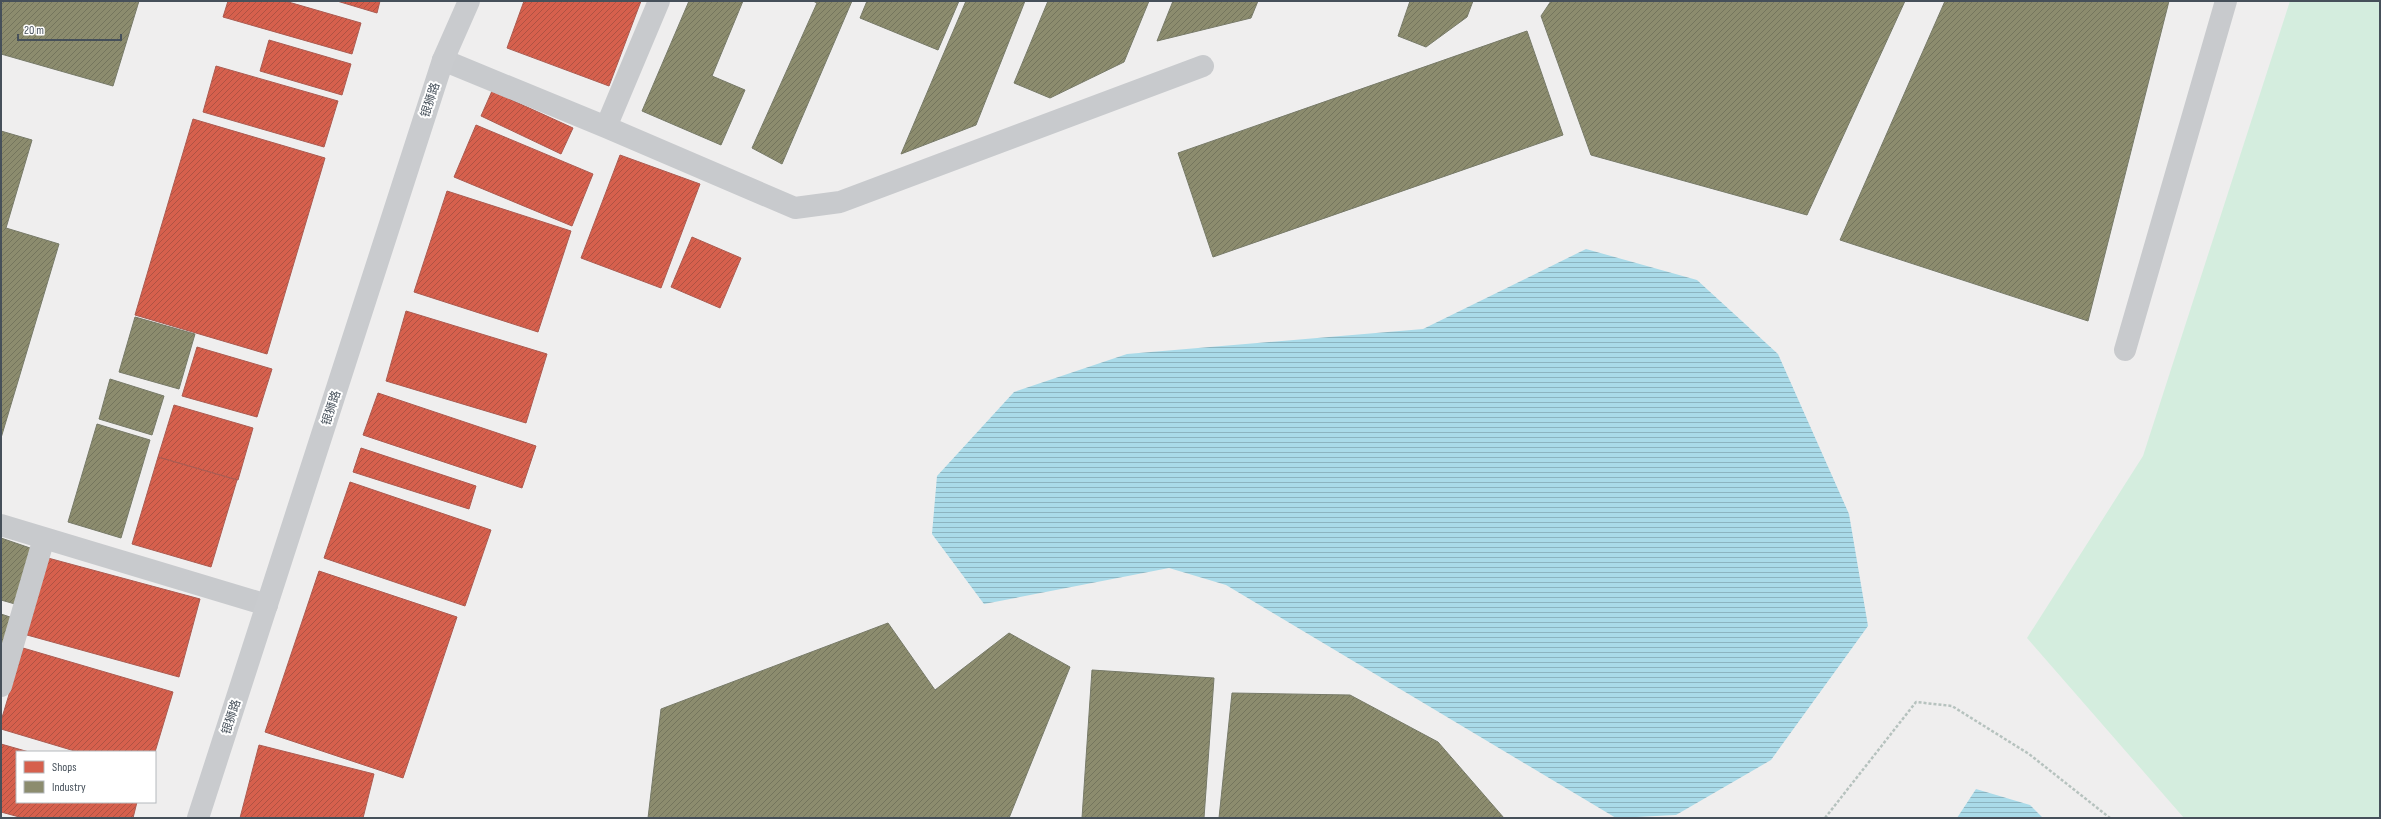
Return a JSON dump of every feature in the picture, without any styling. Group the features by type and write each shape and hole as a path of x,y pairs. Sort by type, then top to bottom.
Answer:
{"main road":[{"name":"银狮路","path":"198,818 443,60 469,1"}],"street":[{"path":"606,127 659,1"},
{"path":"2125,350 2226,1"},
{"path":"443,60 606,127 795,208 840,202 1203,66"},
{"path":"1,525 267,605"},
{"path":"1,686 44,538"}],"path":[{"path":"1825,818 1916,702 1952,706 2029,754 2110,818"}],"green space":[{"path":"2290,1 2380,1 2380,818 2184,818 2027,638 2143,456"}],"water":[{"path":"1586,249 1697,280 1778,354 1849,514 1868,626 1771,760 1676,815 1616,818 1226,585 1169,568 984,604 932,534 937,476 1014,392 1127,354 1423,329"},
{"path":"1976,789 2030,805 2043,818 1957,818"}],"building: Shops":[{"path":"228,1 285,1 361,23 352,54 223,17"},
{"path":"337,1 380,1 377,13"},
{"path":"524,1 641,1 609,86 507,48"},
{"path":"269,40 351,64 342,95 260,71"},
{"path":"216,66 338,101 324,147 203,112"},
{"path":"492,91 573,128 561,154 481,116"},
{"path":"193,119 325,158 267,354 135,315"},
{"path":"476,125 593,174 572,226 454,177"},
{"path":"620,155 700,184 661,288 581,258"},
{"path":"447,191 571,231 538,332 414,292"},
{"path":"692,237 741,258 720,308 671,287"},
{"path":"406,311 547,354 526,423 386,381"},
{"path":"197,347 272,369 257,417 182,396"},
{"path":"378,393 536,446 522,488 363,435"},
{"path":"174,405 253,428 238,480 158,457"},
{"path":"361,448 476,486 469,509 353,472"},
{"path":"158,457 237,480 211,567 132,544"},
{"path":"350,482 491,530 465,606 324,558"},
{"path":"48,558 200,599 179,677 27,635"},
{"path":"319,571 457,617 403,778 265,732"},
{"path":"23,648 173,692 155,751 75,751 1,729 1,721"},
{"path":"1,744 26,751 16,751 16,803 137,803 133,818 23,818 1,812"},
{"path":"259,745 374,774 363,818 240,818"}],"building: Industry":[{"path":"1,1 139,1 113,86 1,54"},
{"path":"689,1 743,1 712,76 745,90 721,145 642,111"},
{"path":"813,1 852,1 782,164 752,148 817,3"},
{"path":"867,1 959,1 938,50 860,18"},
{"path":"966,1 1025,1 976,125 901,154"},
{"path":"1048,1 1149,1 1124,62 1050,98 1014,83"},
{"path":"1173,1 1258,1 1251,18 1157,41"},
{"path":"1410,1 1473,1 1467,17 1426,47 1398,36"},
{"path":"1551,1 1905,1 1807,215 1591,155 1541,16"},
{"path":"1945,1 2169,1 2088,321 1840,240"},
{"path":"1527,31 1563,135 1213,257 1178,153"},
{"path":"1,131 32,140 6,228 59,244 1,438"},
{"path":"135,317 195,334 179,389 119,372"},
{"path":"110,379 164,396 152,435 99,419"},
{"path":"97,424 150,440 121,538 68,522"},
{"path":"1,538 33,549 15,604 1,600"},
{"path":"1,614 16,619 1,658"},
{"path":"888,623 935,690 1009,633 1070,667 1009,818 648,818 661,709"},
{"path":"1092,670 1214,678 1204,818 1082,818"},
{"path":"1232,693 1350,695 1438,742 1504,818 1219,818"}]}
